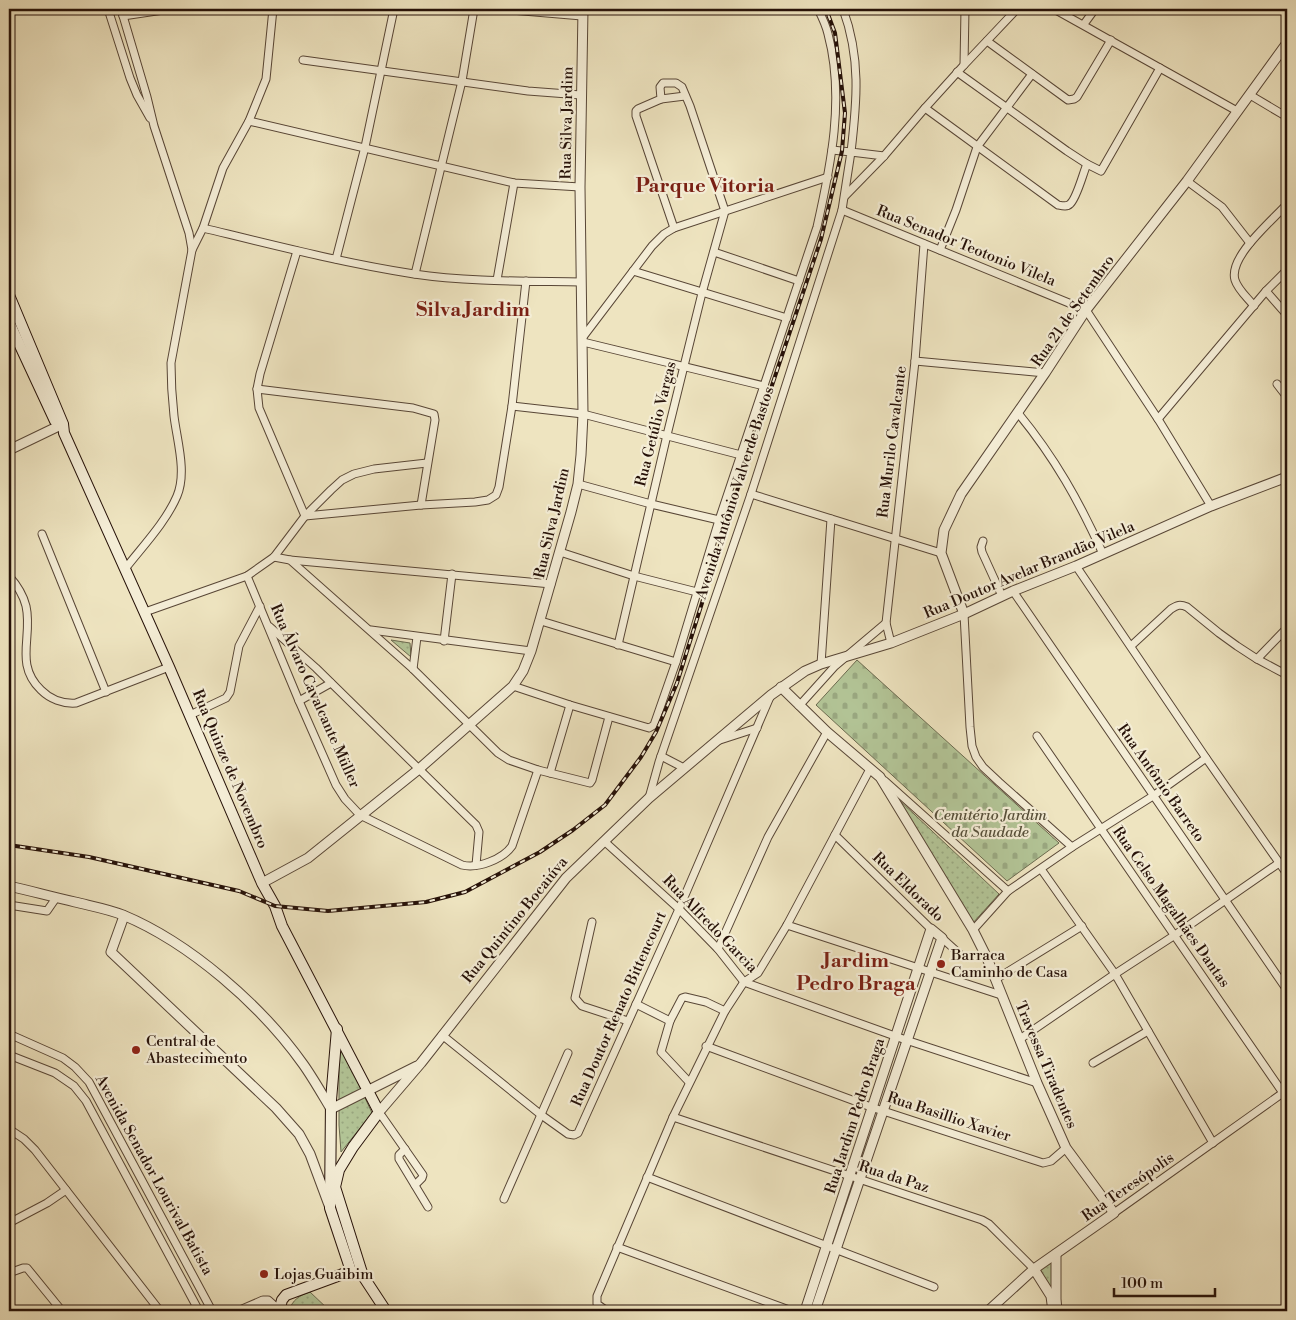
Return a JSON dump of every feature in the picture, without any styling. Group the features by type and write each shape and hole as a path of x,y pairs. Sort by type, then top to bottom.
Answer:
{"main road":[{"name":"Rua Quinze de Novembro","path":"9,295 13,323 145,612 262,883 275,906 282,926 379,1112"},
{"path":"336,1029 331,1108 332,1187 330,1208 352,1269 351,1271"},
{"name":"Rua Quintino Bocaiúva","path":"332,1187 348,1156 379,1112"},
{"path":"331,1136 337,1154 348,1156"},
{"path":"332,1187 363,1276 385,1310"},
{"path":"278,1310 284,1297 289,1293 351,1271 363,1276"}],"street":[{"path":"108,9 137,95 154,126"},
{"path":"113,24 123,16 170,9"},
{"path":"125,568 169,512 177,495 181,468 171,381 171,363 192,250 203,228 223,168 250,121 266,79 273,9"},
{"path":"336,259 365,147 394,9"},
{"path":"415,274 462,81 474,9"},
{"path":"498,9 583,12"},
{"name":"Avenida Antônio Valverde Bastos","path":"609,717 650,728 654,725 676,662 719,520 817,227 828,177 836,104 834,67 828,33 818,9"},
{"name":"Avenida Antônio Valverde Bastos","path":"649,798 661,756 751,494 842,210 857,101 854,48 843,9"},
{"path":"964,65 965,9"},
{"path":"844,196 884,156 957,72 1017,9"},
{"path":"1054,9 1084,24 1237,111"},
{"path":"1084,24 1095,9"},
{"name":"Rua Silva Jardim","path":"262,883 308,858 419,769 513,686 523,670 531,651 578,484 583,414 580,187 583,12"},
{"path":"123,16 154,126 189,233 192,250"},
{"path":"987,41 1068,100 1074,100 1111,40"},
{"name":"Rua 21 de Setembro","path":"964,614 941,553 944,530 961,494 1018,413 1086,310 1187,181 1287,43"},
{"path":"303,60 528,90 581,95"},
{"path":"957,72 1087,164 1101,171 1160,68"},
{"path":"940,250 956,210 977,147 1032,74"},
{"path":"661,99 660,88 663,83 676,82 680,84 725,211"},
{"path":"1250,95 1287,117"},
{"path":"674,228 636,116 636,111 661,99 685,96"},
{"path":"925,108 1058,205 1064,207 1070,205 1087,164"},
{"path":"250,121 514,183 580,187"},
{"path":"832,150 884,156"},
{"path":"764,386 583,339 652,246 664,234 674,228 828,177"},
{"path":"1187,181 1227,212 1250,243"},
{"path":"497,280 514,183"},
{"path":"1254,306 1237,284 1234,274 1238,259 1250,243 1287,204"},
{"name":"Rua Senador Teotonio Vilela","path":"842,210 1086,310"},
{"name":"Rua Getúlio Vargas","path":"618,645 666,435 725,211"},
{"path":"203,228 297,251 415,274 497,280 581,282"},
{"name":"Rua Murilo Cavalcante","path":"891,643 886,623 915,361 924,244"},
{"path":"297,251 257,389 259,408 306,516"},
{"path":"714,252 799,281"},
{"path":"1158,419 1266,291 1287,270"},
{"path":"634,271 787,318"},
{"path":"306,516 475,502 488,500 496,495 499,488 512,406 526,281"},
{"path":"1266,291 1287,315"},
{"path":"1086,310 1158,419 1211,506"},
{"path":"915,361 1045,373"},
{"path":"1277,384 1287,397"},
{"path":"257,389 413,408 434,414 435,420 421,505"},
{"path":"512,406 583,414 741,455"},
{"path":"1018,413 1040,440 1068,483 1102,554"},
{"path":"9,450 62,428"},
{"path":"145,612 247,576 274,557 306,516 342,480 354,474 374,469 427,463"},
{"name":"Rua Doutor Avelar Brandão Vilela","path":"781,687 805,671 821,664 891,643 964,614 1211,506 1287,477"},
{"path":"578,484 650,504 719,520"},
{"path":"751,494 941,553"},
{"path":"821,664 831,520"},
{"path":"42,534 106,692"},
{"path":"983,541 982,552 1002,596"},
{"path":"560,552 634,576 697,592"},
{"path":"274,557 551,584"},
{"path":"290,560 413,669 498,753 509,760 538,770 590,783 609,717 513,686"},
{"path":"1076,566 1287,874"},
{"path":"444,641 452,574"},
{"path":"9,576 20,589 26,605 25,660 28,673 36,686 44,694 55,700 76,703 169,667"},
{"name":"Rua Álvaro Cavalcante Müller","path":"247,576 299,701 336,785 345,799 360,815 462,865 476,866"},
{"name":"Rua Antônio Barreto","path":"1014,591 1287,990"},
{"path":"1131,646 1171,609 1178,605 1187,607 1219,633 1257,659 1287,675"},
{"path":"190,715 226,698 230,692 239,646 260,606"},
{"path":"964,614 970,727 972,746 976,757 988,772 1072,848"},
{"path":"541,621 676,662"},
{"path":"799,706 844,658 886,623"},
{"path":"268,625 331,683 478,828 476,866 507,852 512,846 538,770"},
{"path":"1257,659 1287,628"},
{"path":"370,630 531,651"},
{"path":"413,669 417,637"},
{"path":"299,701 331,683"},
{"name":"Travessa Tiradentes","path":"781,687 799,706 880,777 987,958 1037,1083 1066,1148 1114,1213"},
{"name":"Rua Quintino Bocaiúva","path":"379,1112 421,1063 566,878 649,798 781,687"},
{"name":"Rua Doutor Renato Bittencourt","path":"540,1114 568,1134 574,1135 578,1132 679,909 771,695"},
{"path":"550,773 570,705"},
{"path":"720,740 757,728"},
{"path":"718,949 768,837 828,732"},
{"name":"Rua Celso Magalhães Dantas","path":"1037,736 1285,1092"},
{"path":"661,756 684,768"},
{"path":"972,930 1008,891 1153,796 1206,758"},
{"path":"607,1311 596,1304 597,1296 647,1177 706,1046 724,1011 744,982 758,973 787,925 870,769"},
{"path":"880,777 1008,891"},
{"name":"Rua Eldorado","path":"835,835 931,929 964,957"},
{"name":"Rua Alfredo Garcia","path":"604,840 679,909 718,949 744,982 906,1040 1037,1083"},
{"path":"1020,1039 1115,974 1175,936 1279,863"},
{"path":"1041,870 1115,974 1213,1143"},
{"path":"9,886 124,916 161,935 195,957 226,982 277,1032 303,1064 331,1108 369,1091 421,1063"},
{"path":"9,905 47,910 56,898"},
{"path":"124,916 111,952 295,1128 310,1154 330,1208"},
{"path":"592,922 575,998 582,1006 628,1021"},
{"path":"787,925 1001,995"},
{"path":"996,979 1082,926"},
{"name":"Rua Jardim Pedro Braga","path":"805,1311 931,929"},
{"name":"Rua Jardim Pedro Braga","path":"815,1311 942,938"},
{"path":"689,1082 661,1052 670,1020 682,998 685,997 706,1002 724,1011"},
{"path":"636,1004 670,1020"},
{"path":"1093,1063 1148,1030"},
{"name":"Avenida Senador Lourival Batista","path":"9,1034 63,1058 75,1066 89,1082 212,1311"},
{"path":"442,1035 540,1114"},
{"name":"Rua Basillio Xavier","path":"706,1046 872,1107 1045,1164 1066,1148"},
{"path":"504,1198 568,1053"},
{"name":"Avenida Senador Lourival Batista","path":"9,1055 55,1073 74,1086 86,1101 199,1311"},
{"name":"Rua Teresópolis","path":"988,1311 1034,1270 1285,1092"},
{"path":"379,1112 423,1175 415,1185"},
{"name":"Rua da Paz","path":"674,1117 986,1222 1034,1270"},
{"path":"9,1129 24,1139 35,1150 160,1311"},
{"path":"405,1150 398,1158 428,1208"},
{"path":"647,1177 934,1287"},
{"path":"9,1223 48,1203 66,1190"},
{"path":"617,1247 792,1311"},
{"path":"1056,1254 1057,1311"},
{"path":"9,1273 25,1268 60,1310"},
{"path":"1034,1270 1052,1298 1053,1311"},
{"path":"240,1311 263,1301 268,1301 278,1310"}],"green space":[{"path":"391,640 410,643 411,657"},
{"name":"Cemitério Jardim da Saudade","path":"857,660 1059,843 1007,881 816,705"},
{"path":"898,799 999,894 972,924"},
{"path":"342,1051 372,1113 341,1152 339,1054"},
{"path":"1054,1258 1053,1295 1036,1270"},
{"path":"310,1292 330,1311 289,1311 297,1298"}],"railway":[{"path":"9,845 89,857 239,891 275,906 328,911 426,902 465,892 540,852 573,830 605,805 641,757 656,732 677,683 742,475 821,239 842,151 845,113 835,33 826,9"}],"place":[{"name":"Barraca Caminho de Casa","path":"941,964"},
{"name":"Central de Abastecimento","path":"136,1050"},
{"name":"Lojas Guaibim","path":"264,1274"}],"district":[{"name":"Parque Vitoria","path":"705,186"},
{"name":"Silva Jardim","path":"473,310"},
{"name":"Jardim Pedro Braga","path":"856,972"}]}
